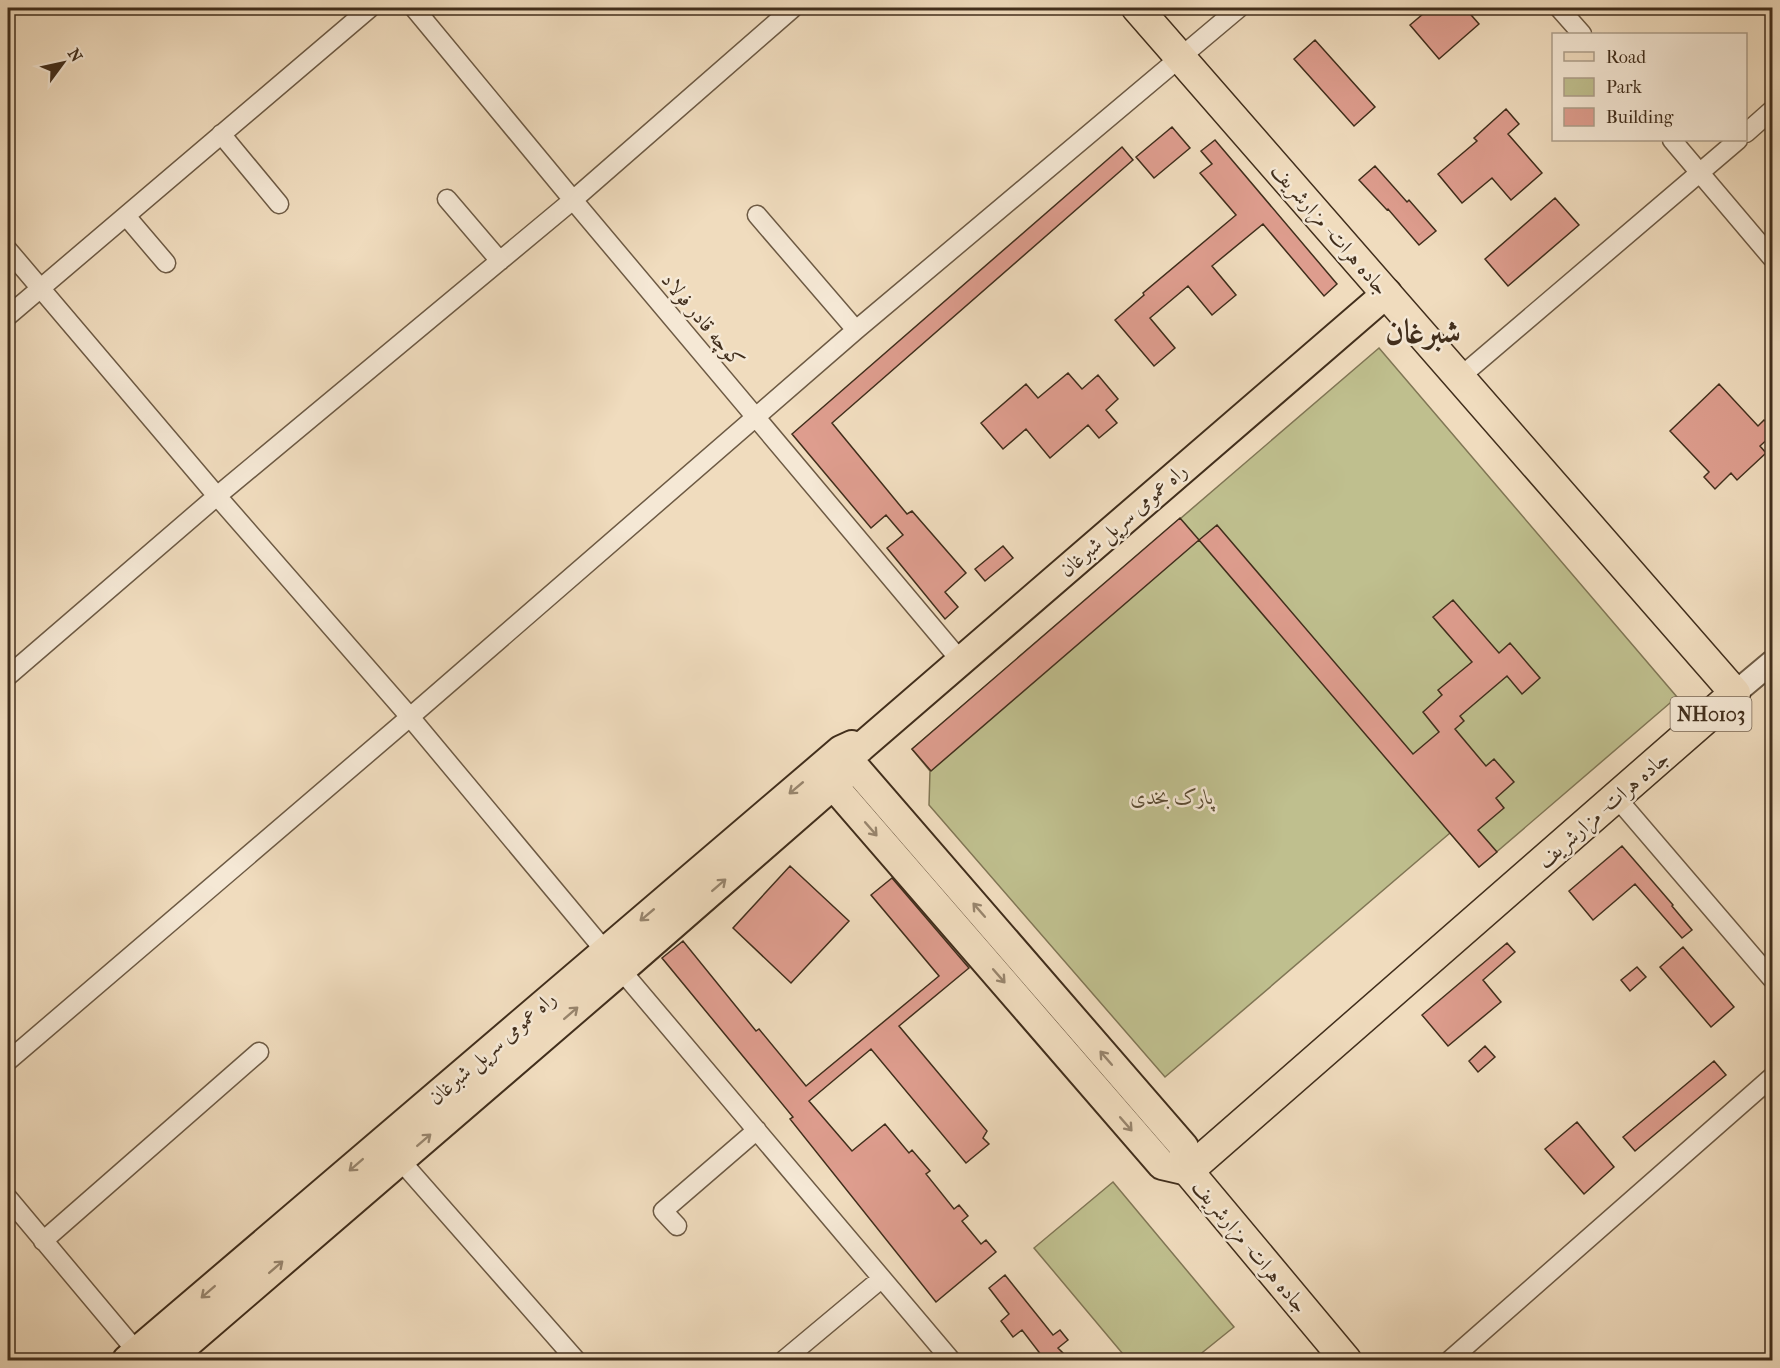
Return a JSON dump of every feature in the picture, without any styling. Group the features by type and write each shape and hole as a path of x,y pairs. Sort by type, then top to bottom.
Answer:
{"highway":[{"name":"جاده هرات- مزارشریف","path":"1137,8 1735,693 1188,1171 1346,1360"}],"main road":[{"name":"راه عمومی سرپل شبرغان","path":"136,1358 392,1151 826,777 857,757 960,660 1387,293"},
{"path":"826,777 1162,1165 1188,1171 1184,1147 857,757"},
{"name":"راه عمومی سرپل شبرغان","path":"168,1360 392,1151"}],"street":[{"path":"8,316 370,8"},
{"name":"کوچه قادر فولاد","path":"414,8 960,660"},
{"path":"8,676 217,496 573,200 793,8"},
{"path":"8,1061 410,717 856,330 1239,8"},
{"path":"1559,8 1581,33"},
{"path":"1747,132 1773,110"},
{"path":"221,134 279,204"},
{"path":"1673,141 1773,258"},
{"path":"1460,376 1737,141"},
{"path":"447,199 500,261"},
{"path":"757,215 856,330"},
{"path":"126,216 166,263"},
{"path":"8,250 217,496 410,717 951,1360"},
{"path":"1735,693 1773,662"},
{"path":"1616,797 1773,979"},
{"path":"44,1241 259,1052"},
{"path":"1450,1360 1773,1077"},
{"path":"677,1226 663,1211 757,1130"},
{"path":"392,1151 576,1360"},
{"path":"8,1198 136,1358"},
{"path":"784,1360 881,1279"}],"green space":[{"name":"پارک بخدی","path":"1379,348 1677,697 1479,867 1450,833 1165,1077 929,805 930,771 912,749"},
{"path":"1113,1182 1234,1327 1193,1360 1128,1360 1034,1248"}],"building":[{"path":"1430,8 1465,8 1479,24 1439,59 1410,25"},
{"path":"1315,40 1375,107 1354,126 1294,59"},
{"path":"1506,109 1519,124 1508,134 1542,173 1511,200 1492,178 1462,203 1438,174 1477,141 1474,138"},
{"path":"1172,127 1190,148 1154,178 1136,157"},
{"path":"1215,140 1337,284 1324,296 1263,224 1212,266 1236,295 1212,315 1188,286 1150,318 1175,348 1154,366 1115,320 1144,295 1143,293 1236,215 1200,173 1212,164 1201,151"},
{"path":"1122,147 1133,160 832,423 907,514 912,511 966,573 945,592 958,607 945,619 887,548 903,535 886,515 871,528 792,434"},
{"path":"1375,166 1436,231 1419,245 1359,180"},
{"path":"1555,198 1579,225 1508,286 1485,259"},
{"path":"1068,373 1082,389 1098,375 1118,399 1106,410 1117,423 1099,438 1088,425 1050,458 1026,429 1003,449 981,423 1026,384 1038,398"},
{"path":"1719,384 1758,426 1764,420 1773,428 1773,434 1760,446 1766,453 1737,480 1731,473 1715,489 1704,477 1709,472 1670,431"},
{"path":"1180,518 1199,540 931,771 912,749"},
{"path":"1217,525 1413,754 1439,732 1423,712 1442,695 1438,690 1472,662 1433,617 1453,600 1499,653 1510,643 1540,678 1522,694 1507,676 1460,716 1464,721 1455,729 1486,766 1494,759 1514,782 1496,798 1504,808 1478,830 1497,852 1479,867 1199,540"},
{"path":"1003,546 1013,558 985,581 975,569"},
{"path":"1622,846 1692,930 1682,938 1635,884 1593,920 1569,891"},
{"path":"790,866 849,921 791,983 733,928"},
{"path":"892,878 969,968 899,1026 987,1131 983,1138 989,1144 966,1163 871,1049 809,1101 852,1151 885,1124 909,1153 912,1150 930,1171 926,1174 954,1209 959,1205 968,1216 962,1221 981,1244 986,1240 996,1252 936,1302 790,1119 793,1117 662,958 683,941 756,1031 759,1029 806,1086 939,976 871,895"},
{"path":"1507,943 1515,952 1483,980 1501,1002 1448,1046 1422,1015"},
{"path":"1683,947 1734,1007 1711,1027 1660,967"},
{"path":"1637,967 1646,977 1630,991 1621,980"},
{"path":"1485,1046 1495,1057 1478,1072 1469,1061"},
{"path":"1714,1061 1726,1075 1635,1151 1623,1137"},
{"path":"1577,1122 1614,1167 1584,1194 1545,1149"},
{"path":"1005,1275 1053,1335 1060,1330 1068,1340 1058,1348 1070,1360 1045,1360 1022,1330 1013,1337 1001,1321 1009,1314 989,1288"}],"district":[{"name":"شبرغان","path":"1423,332"}]}
